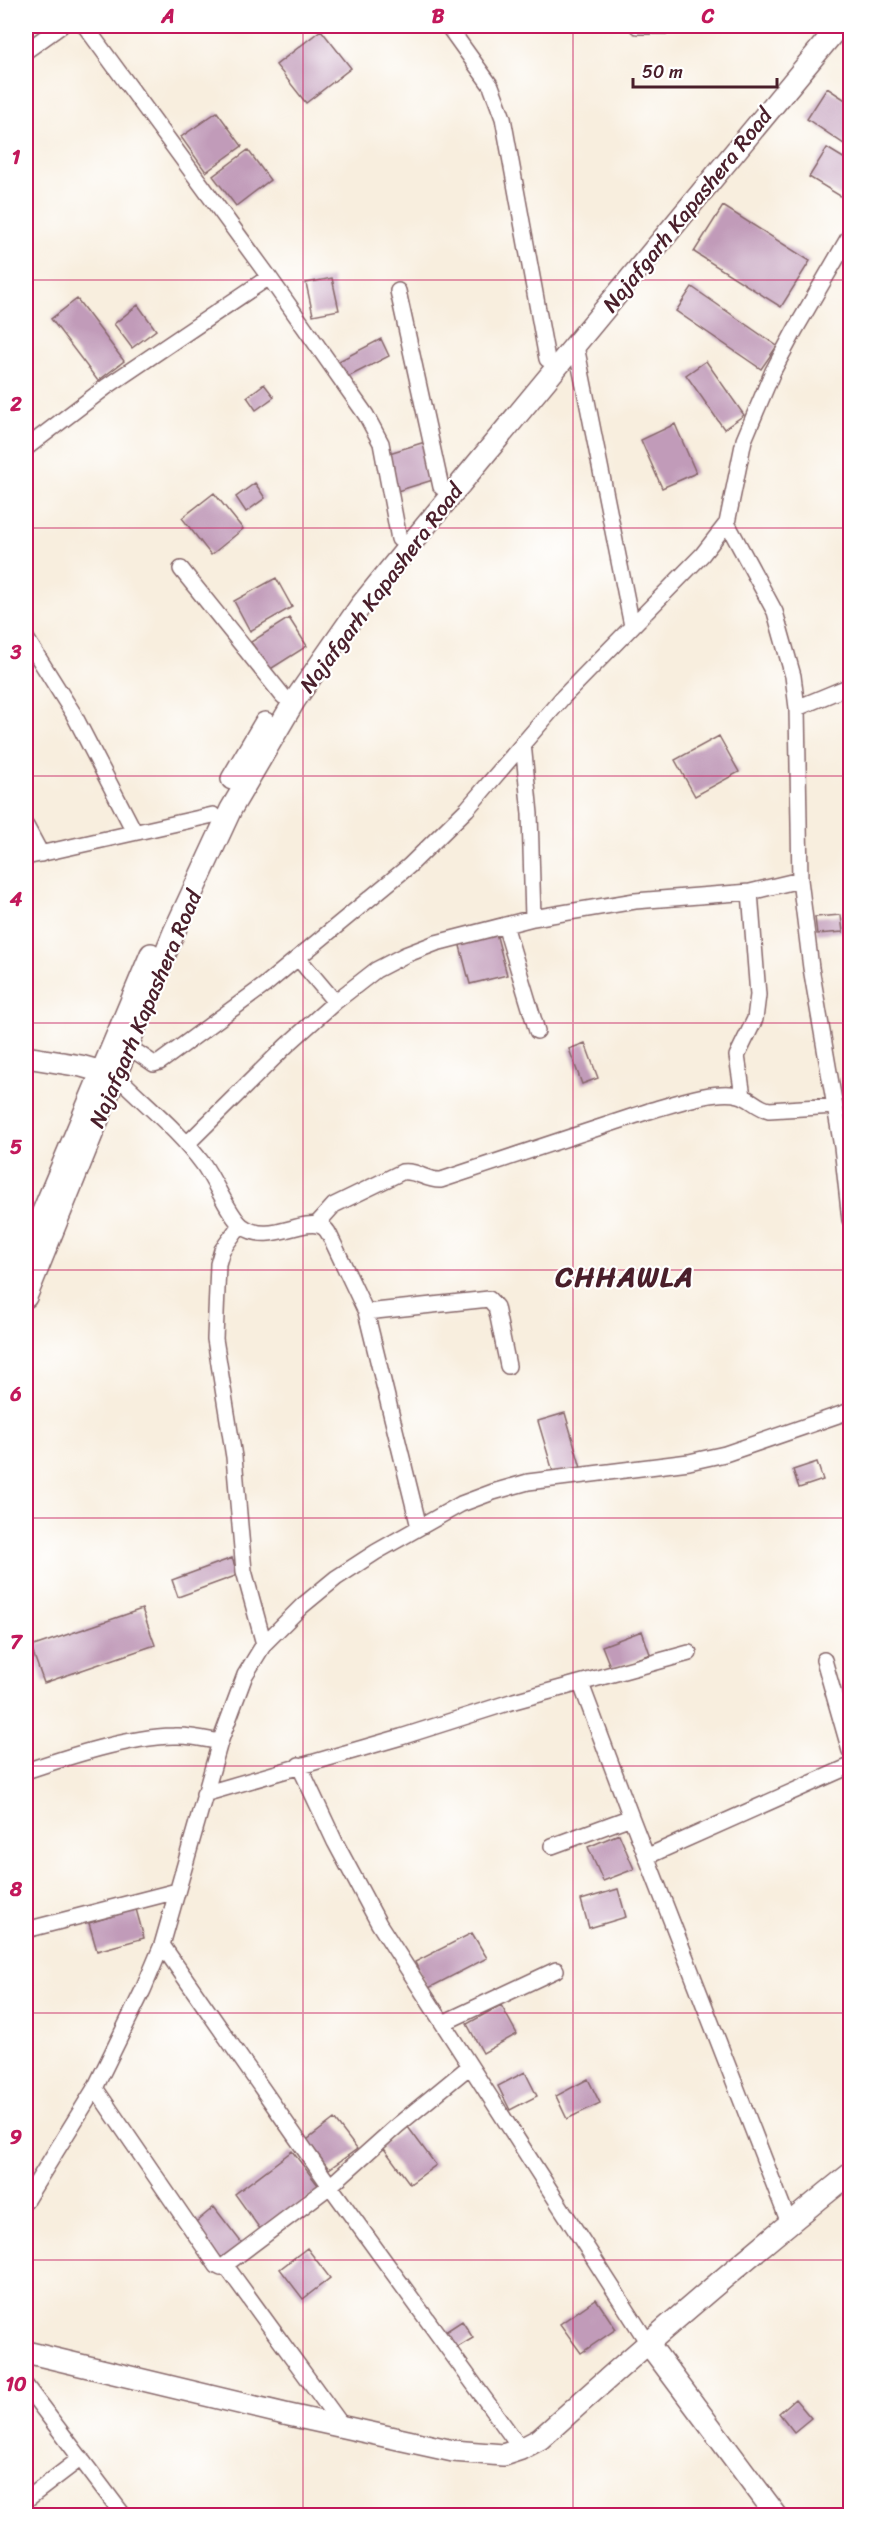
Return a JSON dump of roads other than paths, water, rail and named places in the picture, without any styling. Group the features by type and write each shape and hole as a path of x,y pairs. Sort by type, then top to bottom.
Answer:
{"main road":[{"path":"26,1252 109,1074 213,815 248,747 318,643 399,539 547,359 650,240 691,183 825,26"},
{"name":"Najafgarh Kapashera Road","path":"26,1297 109,1074 129,1047 174,932 231,809 295,700 325,655 383,578 576,346 825,26"},
{"path":"26,1057 47,1059 109,1074"},
{"path":"26,2352 453,2451 480,2455 503,2455 521,2450 540,2439 648,2343 850,2174"},
{"path":"648,2343 777,2516"}],"street":[{"path":"26,51 61,26"},
{"path":"85,26 269,277 376,431 381,443 399,539"},
{"path":"448,26 491,86 503,118 547,359"},
{"path":"637,26 667,26"},
{"path":"129,1047 148,1062 154,1064 160,1062 298,958 410,866 440,836 563,697 702,555 727,523 744,440 758,406 795,330 850,236"},
{"path":"832,267 850,260"},
{"path":"26,448 115,380 269,277"},
{"path":"398,291 441,487"},
{"path":"576,346 632,626"},
{"path":"727,523 775,612 793,676 797,708 800,880 811,968 835,1106 850,1220"},
{"path":"181,569 283,696"},
{"path":"26,638 73,713 134,831"},
{"path":"797,708 850,687"},
{"path":"523,743 530,814 533,918"},
{"path":"26,826 33,856 134,831 213,815"},
{"path":"187,1144 335,1002 376,970 405,955 436,942 533,918 635,901 750,892 800,880"},
{"path":"743,1096 737,1056 755,1019 758,994 750,892"},
{"path":"505,925 537,1031"},
{"path":"298,958 335,1002"},
{"path":"109,1074 187,1144 204,1166 240,1225 264,1234 316,1225 325,1228 366,1312 419,1527"},
{"path":"316,1225 334,1205 402,1172 409,1171 434,1181 441,1180 650,1111 716,1095 743,1096 762,1109 769,1110 835,1106"},
{"path":"240,1225 222,1250 218,1264 215,1339 234,1456 244,1570 264,1644"},
{"path":"366,1312 489,1299 496,1308 508,1366"},
{"path":"26,2200 95,2088 126,2028 162,1945 220,1742 245,1676 264,1644 302,1606 336,1578 419,1527 461,1504 493,1492 528,1482 639,1469 725,1454 850,1411"},
{"path":"204,1794 401,1737 514,1701 689,1653"},
{"path":"824,1660 850,1751"},
{"path":"581,1684 789,2223"},
{"path":"26,1771 106,1747 151,1739 186,1736 220,1742"},
{"path":"299,1765 355,1882 443,2024 648,2343"},
{"path":"648,1856 850,1766"},
{"path":"552,1846 631,1817"},
{"path":"26,1930 177,1891"},
{"path":"162,1945 330,2186 521,2450"},
{"path":"443,2024 556,1970"},
{"path":"95,2088 217,2266 221,2268 330,2186 398,2125 470,2066"},
{"path":"226,2266 343,2427"},
{"path":"26,2386 124,2516"},
{"path":"26,2500 81,2458"}],"district":[{"name":"CHHAWLA","path":"625,1276"}]}
